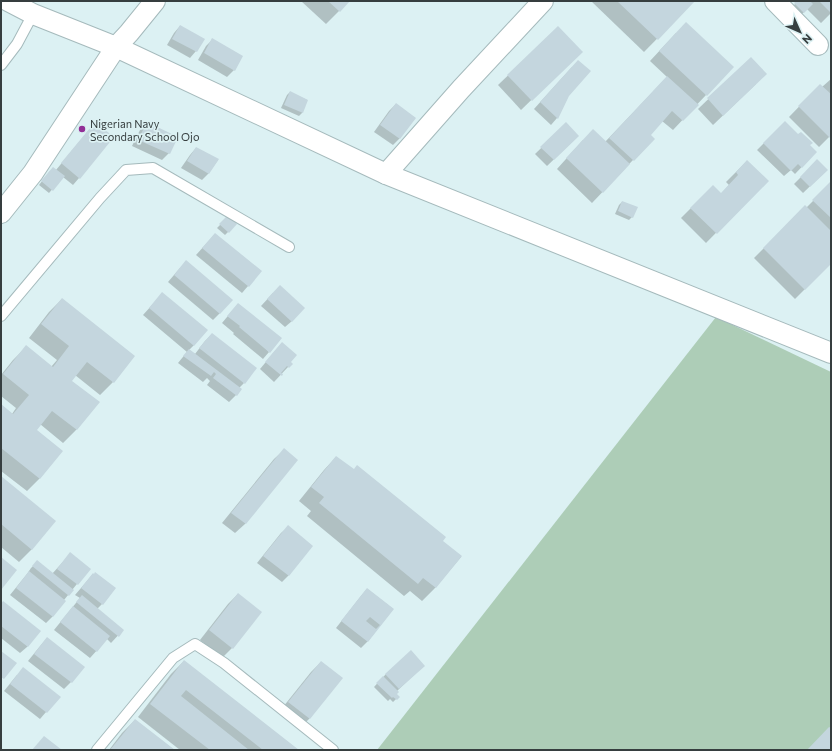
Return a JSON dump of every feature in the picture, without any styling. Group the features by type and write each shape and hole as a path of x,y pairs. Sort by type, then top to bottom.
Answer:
{"street":[{"path":"8,1 33,14 116,47 386,174 831,353"},
{"path":"1,213 33,174 116,47 155,1"},
{"path":"386,174 461,89 543,1"},
{"path":"774,1 818,45"}],"lane":[{"path":"1,65 17,44 33,14"},
{"path":"1,316 100,198 126,170 153,168 289,247"},
{"path":"97,750 173,658 195,644 224,663 333,750"}],"green space":[{"path":"716,317 831,372 831,739 821,750 377,750"}],"building":[{"path":"328,1 350,1 340,12"},
{"path":"617,1 695,1 658,40"},
{"path":"796,1 810,1 813,4 804,13 794,3"},
{"path":"819,1 831,1 831,13"},
{"path":"686,22 734,67 707,96 659,51"},
{"path":"180,25 205,39 197,52 172,39"},
{"path":"558,26 583,52 532,101 507,75"},
{"path":"212,38 243,56 235,71 204,53"},
{"path":"751,57 767,74 723,116 707,98"},
{"path":"578,60 591,71 569,96 558,119 540,102"},
{"path":"667,76 699,105 683,121 672,111 651,135 655,139 634,161 609,138"},
{"path":"820,84 831,94 830,138 798,106"},
{"path":"290,91 308,100 303,113 284,105"},
{"path":"396,103 416,118 400,139 380,125"},
{"path":"785,121 798,134 801,132 813,143 810,145 817,152 802,168 798,164 791,171 763,143"},
{"path":"95,122 114,137 80,179 61,163"},
{"path":"147,122 178,137 170,154 138,140"},
{"path":"566,122 579,136 554,160 540,147"},
{"path":"593,129 630,164 603,193 566,158"},
{"path":"196,147 219,159 209,174 187,161"},
{"path":"817,159 828,170 810,187 800,177"},
{"path":"747,160 769,181 717,234 690,208 713,185 721,193 738,175 736,172"},
{"path":"53,167 65,176 53,191 41,181"},
{"path":"831,181 831,218 812,200"},
{"path":"622,201 638,207 633,218 618,211"},
{"path":"805,205 831,231 831,264 805,290 763,248"},
{"path":"228,215 237,224 229,233 219,224"},
{"path":"215,233 262,271 249,287 202,248"},
{"path":"186,260 233,300 220,314 174,275"},
{"path":"280,285 305,308 292,322 267,299"},
{"path":"162,292 208,330 194,346 149,308"},
{"path":"62,298 135,356 114,383 87,362 72,381 100,402 77,430 52,411 37,430 63,451 40,479 1,448 1,404 13,414 29,395 3,374 26,345 53,367 69,346 41,324"},
{"path":"238,303 282,338 270,353 227,316"},
{"path":"212,333 257,368 245,384 199,348"},
{"path":"282,342 297,355 291,362 293,364 289,368 287,366 281,373 283,374 282,376 265,362"},
{"path":"189,349 242,389 237,396 213,378 216,374 214,372 211,376 183,356"},
{"path":"284,448 298,460 246,524 231,513"},
{"path":"336,456 354,469 357,465 446,537 443,541 462,556 436,588 423,578 418,584 319,503 324,497 311,487"},
{"path":"1,476 56,521 32,550 1,524"},
{"path":"288,525 313,546 289,576 263,556"},
{"path":"70,552 91,569 78,585 57,569"},
{"path":"1,557 17,570 1,590"},
{"path":"37,560 74,590 69,596 32,566"},
{"path":"29,571 66,601 53,617 16,588"},
{"path":"95,572 116,588 103,605 81,588"},
{"path":"367,588 394,609 368,642 341,621","holes":["370,617 380,625 376,629 366,621"]},
{"path":"238,593 262,612 233,649 209,630"},
{"path":"82,595 124,630 119,637 76,602"},
{"path":"3,601 41,631 28,647 1,626 1,604"},
{"path":"73,606 110,636 97,652 60,622"},
{"path":"47,637 85,667 72,683 34,654"},
{"path":"411,650 425,666 399,689 385,674"},
{"path":"1,651 17,663 4,679 1,677"},
{"path":"184,660 299,750 263,750 186,690 181,696 249,750 210,750 150,704"},
{"path":"321,661 343,678 310,719 288,702"},
{"path":"23,667 61,697 47,713 10,684"},
{"path":"383,676 399,692 397,694 400,697 397,700 393,697 392,698 376,683"},
{"path":"135,719 175,750 110,750"},
{"path":"829,727 831,728 831,750 807,750"},
{"path":"44,736 62,750 32,750"}],"place":[{"name":"Nigerian Navy Secondary School Ojo","path":"82,129"}]}
